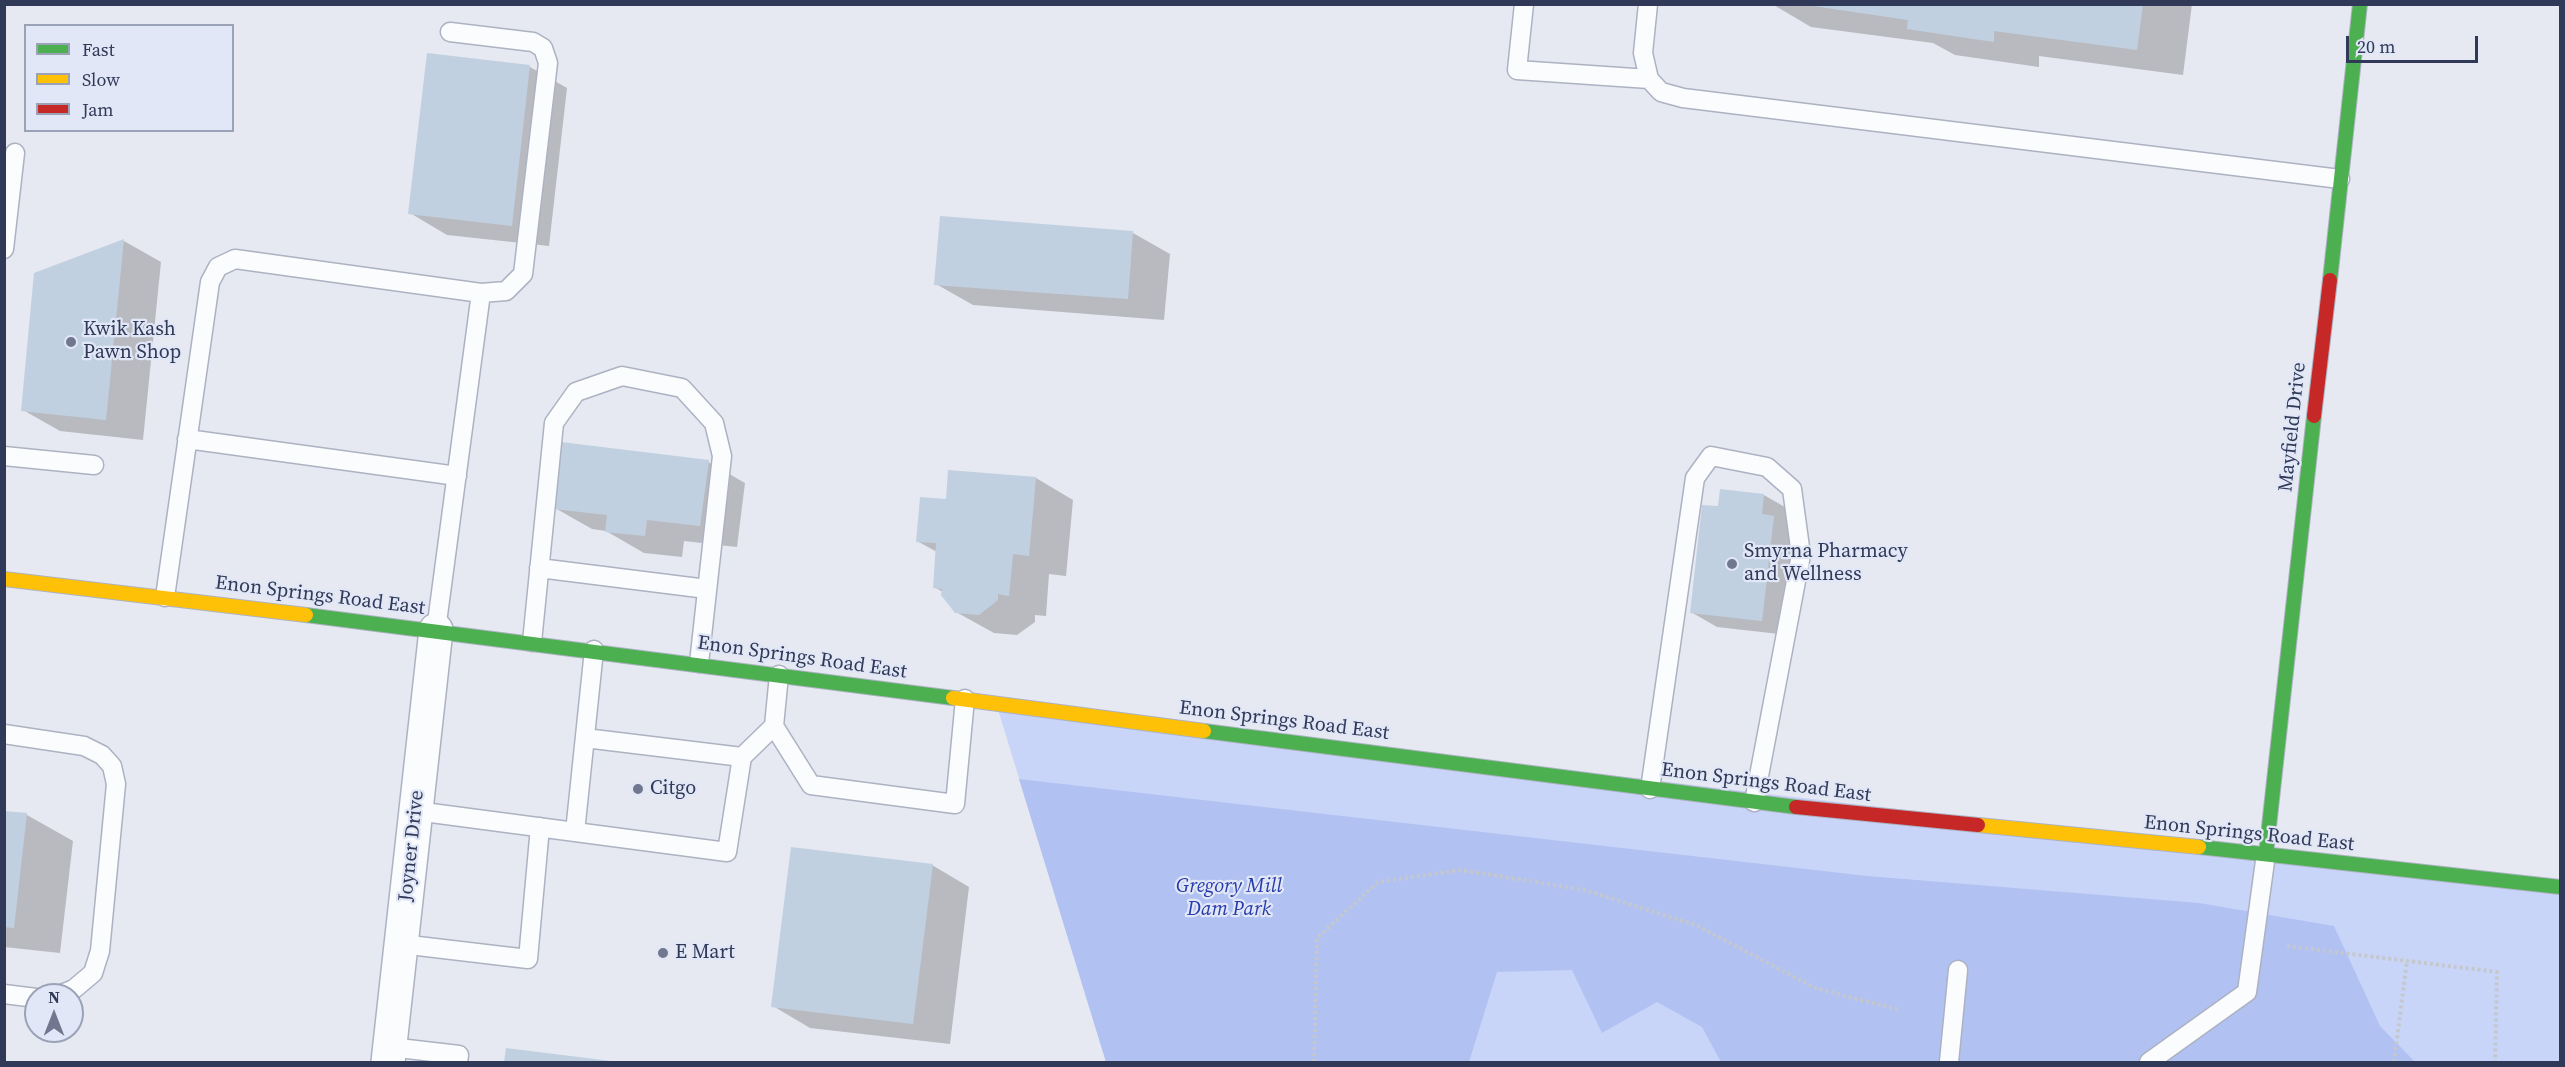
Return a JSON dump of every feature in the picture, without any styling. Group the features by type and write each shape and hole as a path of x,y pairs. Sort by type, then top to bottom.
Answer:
{"street":[{"name":"Mayfield Drive","path":"2266,854 2360,4"},
{"name":"Enon Springs Road East","path":"4,579 699,663 1754,802 2266,854 2560,887"},
{"name":"Joyner Drive","path":"389,1055 436,630"}],"lane":[{"path":"1524,4 1517,70 1649,79"},
{"path":"1648,4 1643,53 1649,79 1661,92 1683,98 2340,179"},
{"path":"165,597 210,282 218,267 235,259 482,293 507,291 523,274 548,63 543,48 533,42 450,32"},
{"path":"4,249 15,153"},
{"path":"436,630 482,293"},
{"path":"532,642 554,423 576,392 622,376 682,388 714,423 722,456 699,663"},
{"path":"187,439 457,476"},
{"path":"4,456 94,465"},
{"path":"1650,789 1695,478 1711,456 1767,467 1792,489 1801,555 1754,802"},
{"path":"539,568 707,589"},
{"path":"574,832 594,650"},
{"path":"779,675 774,726 812,785 955,804 965,699"},
{"path":"416,811 727,852 742,757 774,726"},
{"path":"4,734 84,746 102,755 112,766 116,784 100,951 93,973 81,983"},
{"path":"585,738 742,757"},
{"path":"401,944 528,959 540,827"},
{"path":"2149,1062 2247,992 2266,854"},
{"path":"1949,1062 1958,970"},
{"path":"4,994 24,996"},
{"path":"389,1055 459,1055 459,1062"}],"path":[{"path":"1314,1062 1317,938 1378,882 1461,870 1585,890 1698,926 1815,988 1900,1010"},
{"path":"2253,942 2497,972 2495,1062"},
{"path":"2394,1062 2407,961"}],"green space":[{"name":"Gregory Mill Dam Park","path":"996,703 2560,887 2560,1062 1106,1062"},
{"name":"Gregory Mill Dam Park","path":"1019,779 1867,876 2199,903 2334,926 2380,1026 2415,1062 1721,1062 1702,1027 1657,1002 1602,1033 1572,970 1497,972 1469,1062 1106,1062"}],"building":[{"path":"1800,4 2143,4 2137,50 1994,31 1994,42 1907,29 1908,20"},
{"path":"427,53 530,65 512,226 408,214"},
{"path":"940,216 1133,231 1128,299 934,285"},
{"name":"Kwik Kash Pawn Shop","path":"124,239 106,420 21,411 34,273"},
{"path":"561,442 709,460 700,526 647,520 645,536 605,532 607,515 554,509"},
{"path":"948,470 1036,477 1029,556 1013,554 1009,596 998,594 998,600 979,615 955,613 941,595 942,589 933,588 936,543 916,542 920,497 946,499"},
{"name":"Smyrna Pharmacy and Wellness","path":"1720,489 1764,494 1762,514 1774,516 1762,621 1690,613 1702,505 1718,506"},
{"path":"4,811 27,813 14,928 4,927"},
{"path":"791,847 933,864 913,1024 771,1007"},
{"path":"506,1048 611,1061 611,1062 504,1062"}],"traffic: fast":[{"path":"2330,280 2360,4"},
{"path":"2266,854 2314,416"},
{"path":"306,615 953,698"},
{"path":"1204,731 1796,807"},
{"path":"2199,847 2560,887"}],"traffic: slow":[{"path":"4,579 306,615"},
{"path":"953,698 1204,731"},
{"path":"1978,825 2199,847"}],"traffic: jam":[{"path":"2314,416 2330,280"},
{"path":"1796,807 1978,825"}],"place":[{"name":"Kwik Kash Pawn Shop","path":"71,342"},
{"name":"Smyrna Pharmacy and Wellness","path":"1732,564"},
{"name":"Citgo","path":"638,789"},
{"name":"E Mart","path":"663,953"}]}
